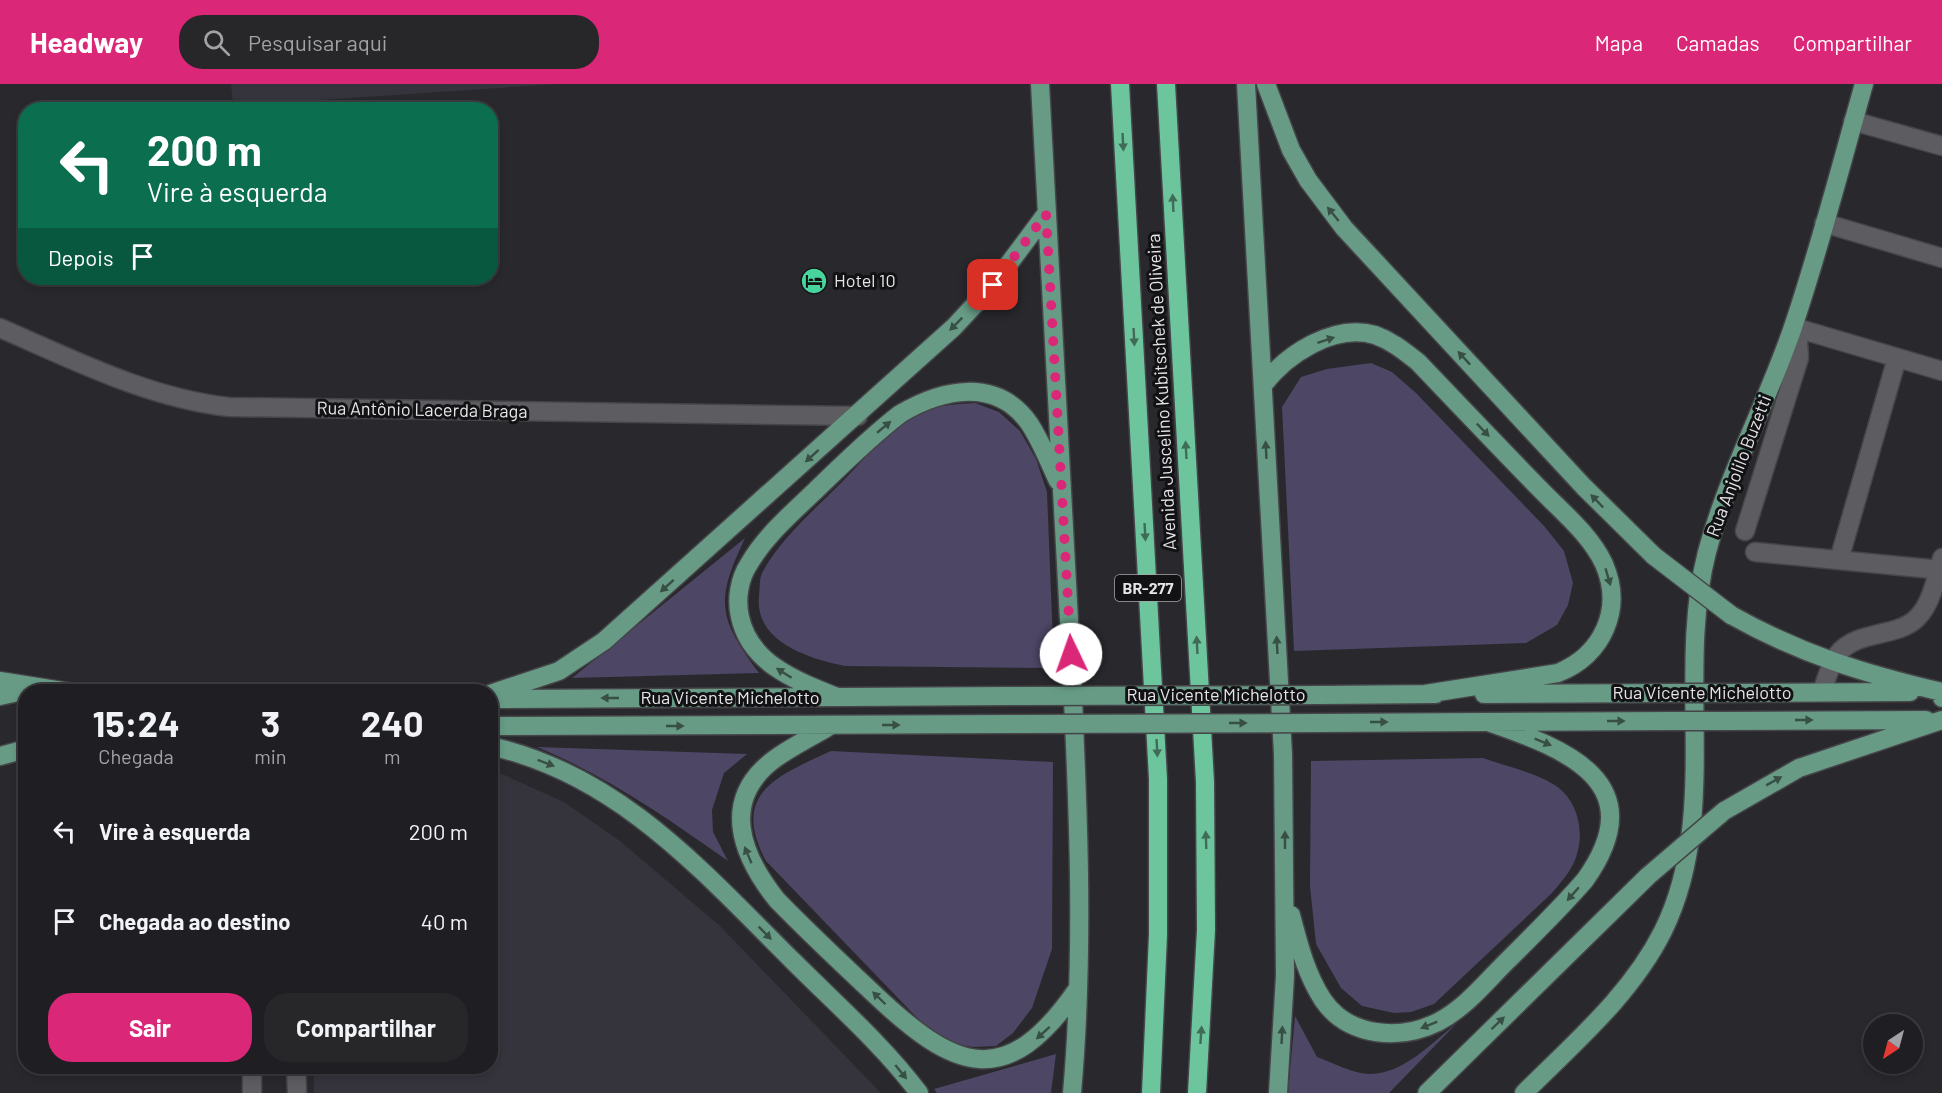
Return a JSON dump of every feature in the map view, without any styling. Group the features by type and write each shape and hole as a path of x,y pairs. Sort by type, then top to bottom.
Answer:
{"highway":[{"name":"Avenida Juscelino Kubitschek de Oliveira","path":"1120,84 1158,779 1158,935 1151,1093"},
{"name":"Avenida Juscelino Kubitschek de Oliveira","path":"1166,84 1205,794 1206,930 1197,1093"}],"main road":[{"path":"1040,84 1063,492 1079,857 1079,986 1072,1093"},
{"path":"1246,84 1283,754 1285,976 1278,1093"},
{"path":"1266,84 1291,150 1308,180 1344,228 1584,487 1654,556 1731,615 1798,650 1833,663 1942,692 1942,698"},
{"name":"Rua Anjolilo Buzetti","path":"1524,1093 1607,1010 1632,980 1663,932 1673,908 1689,854 1693,823 1694,648 1702,578 1723,498 1793,327 1864,84"},
{"path":"498,694 559,671 604,641 858,416 973,308 1046,214"},
{"path":"1263,385 1274,371 1293,355 1323,340 1357,333 1373,335 1403,350 1578,528 1604,564 1610,584 1612,603 1609,621 1602,638 1577,665 1558,673 1425,694"},
{"path":"1260,334 1275,348 1293,355"},
{"path":"837,697 780,671 756,650 742,626 738,607 740,586 747,566 780,525 885,426 920,403 942,394 961,391 981,392 1000,399 1016,409 1029,423 1063,492"},
{"path":"0,681 18,684"},
{"path":"0,696 18,692"},
{"name":"Rua Vicente Michelotto","path":"498,697 1942,692"},
{"path":"1426,1093 1648,876 1724,811 1799,768 1942,720"},
{"name":"Rua Vicente Michelotto","path":"498,726 1942,720"},
{"path":"1285,895 1305,964 1314,986 1336,1015 1370,1032 1401,1033 1437,1022 1464,1004 1585,880 1603,852 1609,827 1609,809 1604,790 1583,764 1553,746 1488,722"},
{"path":"832,725 775,758 752,782 745,795 741,811 744,846 763,882 777,900 901,1020 924,1039 957,1057 990,1062 1019,1053 1051,1026 1079,986"},
{"path":"498,749 567,771 612,796 647,820 696,865 868,1035 919,1093"},
{"path":"0,756 18,751"}],"street":[{"path":"1854,121 1942,146"},
{"path":"1824,224 1942,258"},
{"path":"1793,327 1942,371"},
{"path":"1745,531 1799,358 1800,348 1793,327"},
{"name":"Rua Antônio Lacerda Braga","path":"0,328 138,386 171,397 229,406 858,416"},
{"path":"1839,560 1897,358"},
{"path":"1755,552 1941,566 1930,597 1919,616 1904,627 1851,643 1838,654 1822,692"},
{"path":"252,1074 252,1093"},
{"path":"296,1074 297,1093"}],"shaded area":[{"path":"231,84 556,84 292,102 233,102"},
{"path":"1371,363 1392,372 1416,393 1545,527 1564,551 1573,583 1568,605 1557,625 1526,643 1294,651 1282,407 1301,377 1327,369"},
{"path":"975,403 999,412 1020,431 1036,459 1047,492 1054,668 845,666 801,653 775,637 765,625 760,612 759,596 762,573 778,548 878,444 900,425 928,410 948,405"},
{"path":"745,538 729,578 725,594 725,608 735,637 759,673 572,678"},
{"path":"537,747 747,754 724,773 712,810 713,832 728,861 612,784"},
{"path":"831,751 1053,762 1052,949 1032,1008 1013,1033 996,1046 973,1047 947,1043 923,1024 766,861 756,838 753,819 757,803 765,790 777,779"},
{"path":"1483,758 1545,780 1568,797 1577,815 1580,834 1573,865 1552,893 1434,1004 1411,1012 1394,1013 1362,1006 1341,988 1316,944 1310,886 1311,761"},
{"path":"498,773 564,802 620,841 720,926 881,1093 314,1093 314,1074 498,1074"},
{"path":"1295,1016 1317,1057 1355,1072 1375,1074 1401,1066 1413,1059 1457,1023 1389,1093 1288,1093"},
{"path":"1056,1054 1051,1093 937,1093 934,1089"}],"place":[{"name":"Hotel 10","path":"814,281"}],"route":[{"path":"993,285 1046,214 1071,654"}]}
